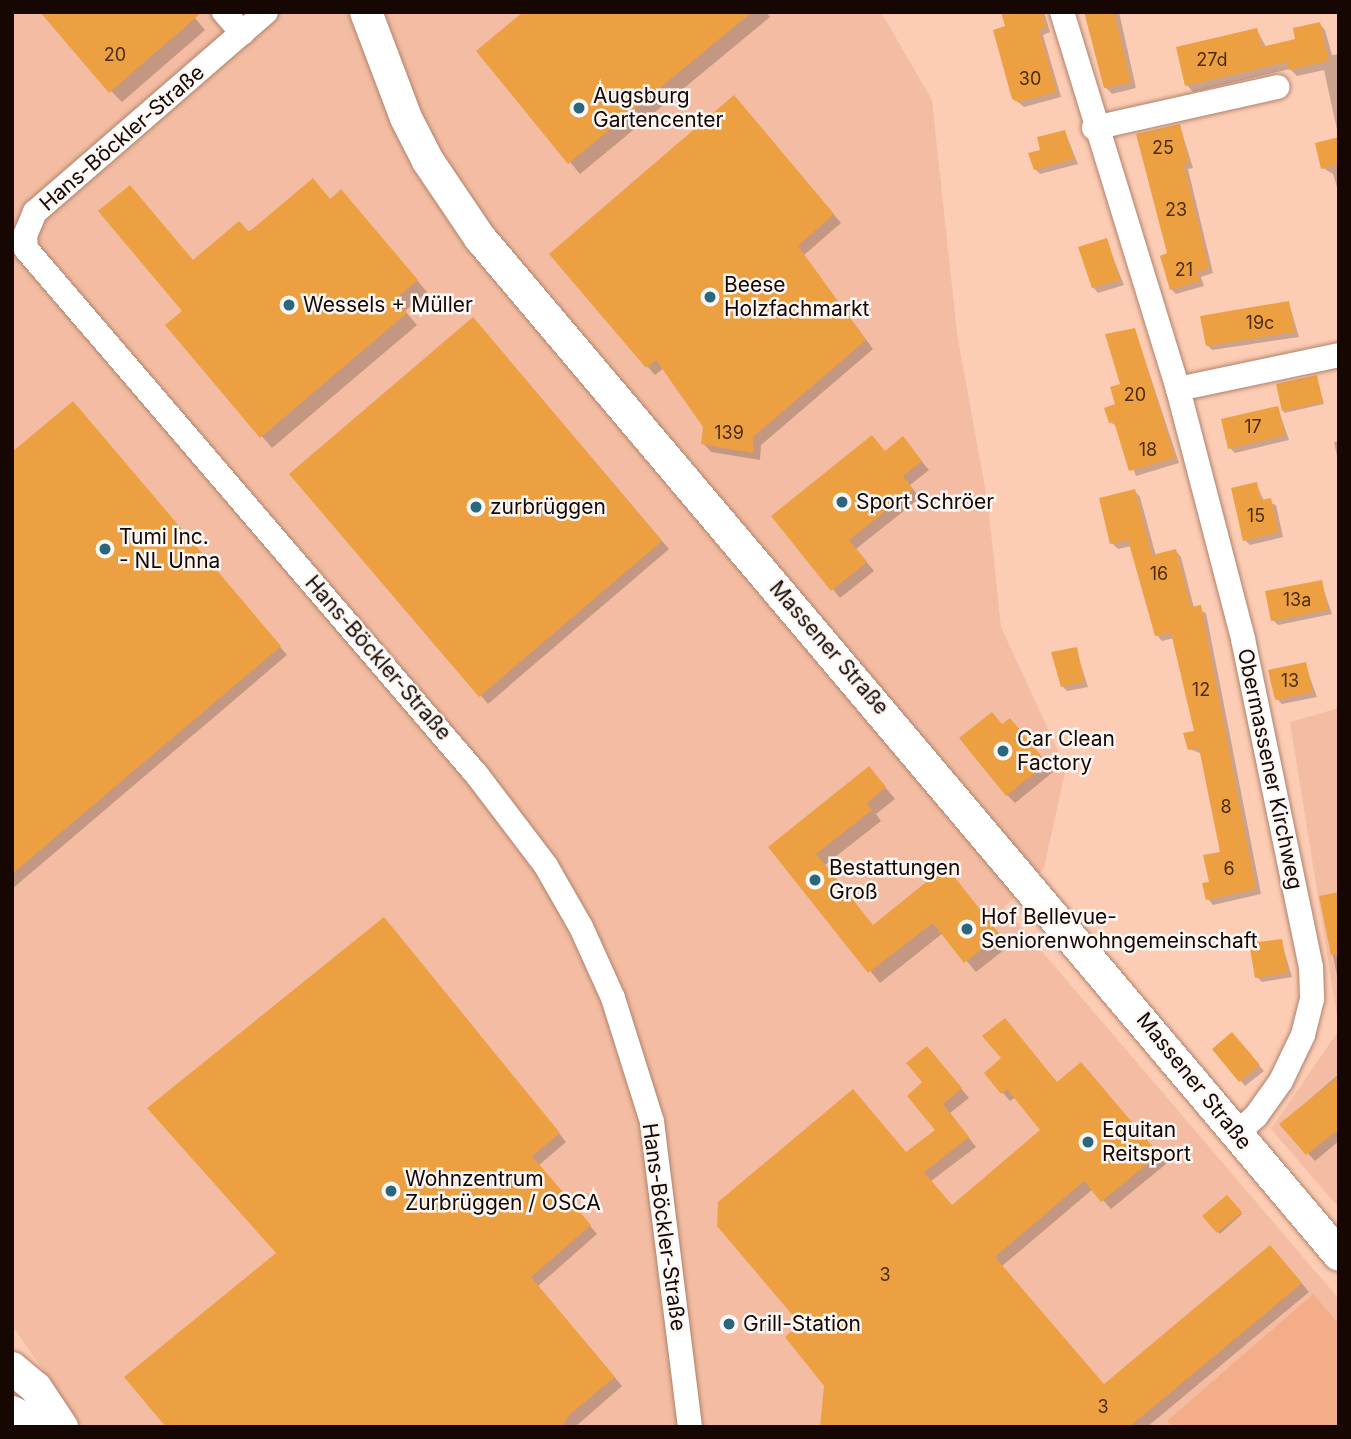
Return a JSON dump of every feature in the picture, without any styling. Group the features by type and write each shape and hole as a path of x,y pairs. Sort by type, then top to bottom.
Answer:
{"main road":[{"name":"Massener Straße","path":"366,12 406,118 428,161 480,238 1339,1255"},
{"path":"12,1368 36,1388 62,1427"},
{"path":"12,1412 40,1427"}],"street":[{"path":"224,12 242,33"},
{"name":"Hans-Böckler-Straße","path":"266,12 34,212 25,235 26,249 478,775 527,838 581,927 613,998 652,1122 690,1427"},
{"name":"Obermassener Kirchweg","path":"1062,12 1094,128 1178,389 1248,661 1311,967 1312,999 1303,1035 1281,1081 1256,1116 1237,1133"},
{"path":"1094,128 1277,87"},
{"path":"1178,389 1339,355"}],"shaded area":[{"path":"12,12 881,12 932,100 957,333 988,504 1001,627 1066,768 1044,868 1004,907 1339,1299 1339,1427 82,1427 12,1325"},
{"path":"1339,708 1339,1028 1290,722"},
{"path":"1339,1030 1339,1208 1271,1129"},
{"path":"1313,1294 1339,1324 1339,1427 1172,1427 1167,1421"}],"building":[{"path":"40,12 202,12 109,93"},
{"name":"Augsburg Gartencenter","path":"523,12 752,12 568,164 476,51"},
{"path":"1001,12 1042,12 1046,27 1039,30 1057,92 1018,102 1012,99 993,30 1005,26"},
{"path":"1084,12 1114,12 1131,82 1104,88"},
{"path":"1320,22 1329,61 1289,70 1287,62 1185,86 1176,47 1257,28 1262,47 1295,39 1293,28"},
{"name":"Beese Holzfachmarkt","path":"734,95 834,214 798,246 866,340 753,437 753,453 701,444 703,427 656,360 646,368 549,254"},
{"path":"1180,124 1189,163 1184,164 1209,268 1197,272 1200,281 1170,290 1160,256 1167,253 1136,134"},
{"path":"1065,130 1074,159 1034,170 1028,153 1040,150 1037,137"},
{"path":"1339,137 1339,164 1321,169 1315,143"},
{"name":"Wessels + Müller","path":"313,178 330,199 341,189 418,280 395,299 407,313 260,438 165,325 182,311 98,211 130,185 193,260 239,221 249,232"},
{"path":"1107,238 1120,280 1092,288 1078,247"},
{"path":"1289,301 1295,332 1206,346 1200,316"},
{"name":"zurbrüggen","path":"473,317 662,541 479,697 289,474"},
{"path":"1135,328 1175,458 1129,471 1114,422 1109,423 1104,408 1115,404 1110,387 1120,384 1105,334"},
{"path":"1317,375 1323,402 1282,411 1276,384"},
{"name":"Tumi Inc. - NL Unna","path":"73,401 281,646 12,874 12,452"},
{"path":"1278,406 1285,435 1228,449 1221,419"},
{"name":"Sport Schröer","path":"872,435 885,451 903,436 922,461 903,476 913,489 849,540 867,562 831,591 771,516"},
{"path":"1257,482 1261,500 1271,498 1279,532 1243,541 1231,488"},
{"path":"1135,489 1152,555 1176,549 1191,607 1201,605 1256,889 1206,900 1202,883 1209,882 1203,855 1220,852 1199,748 1188,750 1183,733 1194,731 1171,633 1155,636 1128,540 1110,544 1099,498"},
{"path":"1322,580 1328,610 1271,621 1265,591"},
{"path":"1077,647 1084,682 1061,687 1051,652"},
{"path":"1306,662 1313,692 1275,700 1268,670"},
{"name":"Car Clean Factory","path":"992,712 1002,724 1010,718 1047,763 1006,796 959,738"},
{"name":"Bestattungen Groß","path":"869,766 886,787 867,803 872,810 816,854 873,925 946,866 1000,935 964,963 933,923 868,973 768,847"},
{"path":"1339,892 1339,954 1331,955 1319,896"},
{"name":"Wohnzentrum Zurbrüggen / OSCA","path":"384,917 560,1133 532,1156 591,1225 531,1277 615,1377 570,1414 562,1427 166,1427 124,1377 276,1253 147,1108"},
{"path":"1282,939 1288,973 1255,978 1249,943"},
{"path":"1005,1018 1057,1082 1081,1062 1159,1154 1101,1202 1084,1181 995,1257 1104,1384 1270,1245 1302,1283 1129,1427 820,1427 824,1386 785,1337 800,1324 717,1226 718,1202 853,1089 906,1152 935,1130 907,1096 922,1082 906,1063 927,1046 962,1088 943,1104 969,1137 924,1172 952,1205 1040,1130 1007,1089 1001,1094 984,1073 1001,1058 982,1036"},
{"path":"1232,1032 1260,1065 1239,1082 1212,1049"},
{"path":"1339,1076 1339,1129 1306,1155 1279,1124"},
{"path":"1227,1195 1242,1212 1217,1233 1202,1216"}],"place":[{"name":"Augsburg Gartencenter","path":"579,108"},
{"name":"Beese Holzfachmarkt","path":"710,297"},
{"name":"Wessels + Müller","path":"289,305"},
{"name":"Sport Schröer","path":"842,502"},
{"name":"zurbrüggen","path":"476,507"},
{"name":"Tumi Inc. - NL Unna","path":"105,549"},
{"name":"Car Clean Factory","path":"1003,751"},
{"name":"Bestattungen Groß","path":"815,880"},
{"name":"Hof Bellevue- Seniorenwohngemeinschaft","path":"967,929"},
{"name":"Equitan Reitsport","path":"1088,1142"},
{"name":"Wohnzentrum Zurbrüggen / OSCA","path":"391,1191"},
{"name":"Grill-Station","path":"729,1324"}]}
